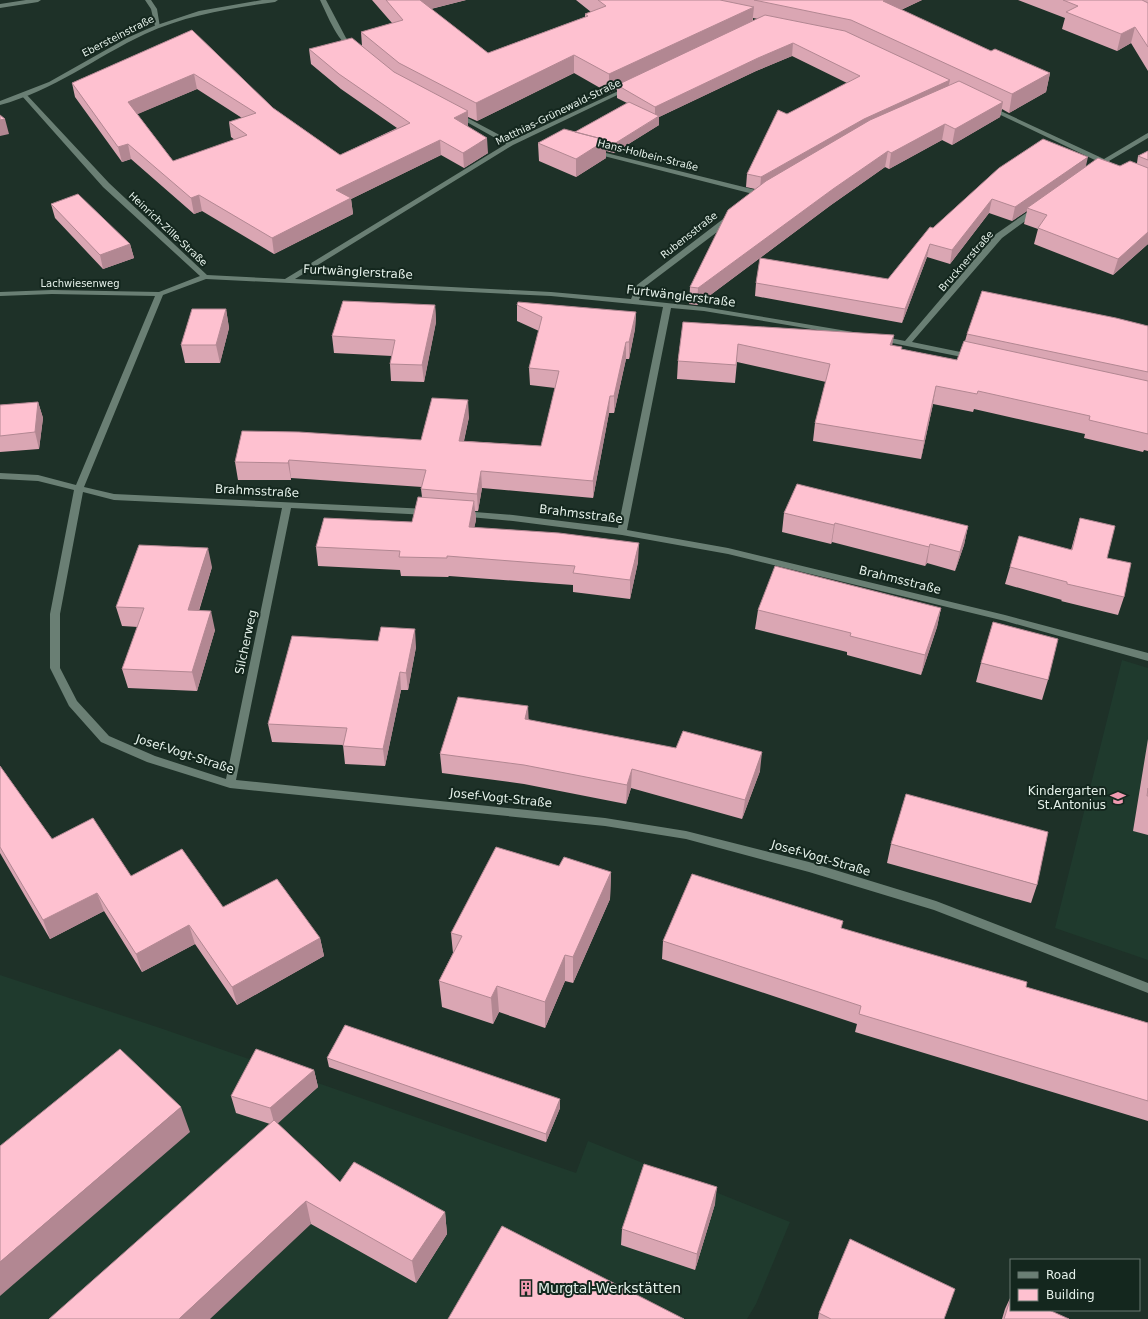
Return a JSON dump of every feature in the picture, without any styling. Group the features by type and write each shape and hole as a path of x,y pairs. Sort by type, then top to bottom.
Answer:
{"street":[{"path":"0,6 38,0"},
{"path":"148,0 154,9 158,26"},
{"name":"Ebersteinstraße","path":"0,103 24,95 52,82 135,36 158,26 190,16 276,0"},
{"path":"323,0 343,39 361,54"},
{"name":"Matthias-Grünewald-Straße","path":"286,280 512,144 636,85"},
{"name":"Heinrich-Zille-Straße","path":"24,95 106,185 205,277 160,294"},
{"path":"985,105 1116,168"},
{"path":"451,112 512,144"},
{"path":"530,135 538,137"},
{"path":"1091,170 1148,135"},
{"name":"Hans-Holbein-Straße","path":"584,149 761,195"},
{"name":"Brucknerstraße","path":"908,343 999,236 1042,206"},
{"name":"Rubensstraße","path":"634,302 640,287 735,214"},
{"name":"Furtwänglerstraße","path":"205,277 552,294 704,309 908,343 984,360"},
{"name":"Lachwiesenweg","path":"0,294 52,292 160,294"},
{"path":"79,488 160,294"},
{"path":"622,532 667,306"},
{"name":"Brahmsstraße","path":"0,476 38,478 114,497 437,512"},
{"name":"Josef-Vogt-Straße","path":"79,488 55,614 55,668 73,704 105,739 151,759 230,784 605,822 686,835 809,867 936,906 1148,988"},
{"name":"Silcherweg","path":"230,784 287,505"},
{"name":"Brahmsstraße","path":"452,513 513,518 622,532 728,551 1005,618 1148,657"}],"shaded area":[{"name":"Kindergarten St.Antonius","path":"1122,660 1148,668 1148,960 1055,928"},
{"path":"0,975 163,1029 576,1173 588,1141 790,1222 756,1304 747,1319 0,1319"}],"building":[{"path":"386,0 420,0 488,53 588,16 585,14 606,6 598,0 720,0 754,7 609,74 574,55 476,103 399,63 361,32 403,20"},
{"path":"754,0 886,0 883,1 991,51 995,49 1050,73 1012,94 851,20"},
{"path":"1063,0 1142,0 1148,3 1148,47 1135,27 1121,34 1066,12 1078,6"},
{"path":"765,15 845,31 950,80 864,119 761,177 747,174 778,110 787,114 860,76 793,43 655,107 617,85"},
{"path":"192,30 273,108 340,155 410,123 339,74 309,49 352,38 394,72 468,111 454,118 487,138 463,153 440,140 336,190 351,198 272,238 199,195 191,198 128,144 118,147 72,83","holes":["194,74 256,113 229,122 247,135 173,161 128,102"]},
{"path":"959,81 1003,102 955,129 945,124 891,153 888,151 833,189 698,288 690,287 728,210 766,181 870,120"},
{"path":"629,102 659,116 614,144 606,142 606,140 575,132"},
{"path":"0,115 5,119 0,120"},
{"path":"564,129 606,140 576,159 538,143"},
{"path":"1043,139 1088,157 1015,207 992,199 952,250 930,244 905,309 756,283 760,258 888,279 930,227 933,228 999,168"},
{"path":"1148,151 1148,160 1138,156"},
{"path":"1098,158 1120,166 1130,161 1148,168 1148,232 1118,259 1038,228 1047,215 1027,208"},
{"path":"78,194 130,244 100,255 51,204"},
{"path":"982,291 1116,318 1148,326 1148,372 967,334"},
{"path":"343,301 435,305 422,365 390,364 395,340 332,336"},
{"path":"518,302 636,312 629,342 626,342 614,396 610,396 593,481 481,471 477,494 421,489 426,470 289,460 288,463 235,462 242,431 299,432 421,440 432,398 468,400 459,441 541,446 559,371 529,368 542,317 517,305"},
{"path":"192,309 226,309 216,345 181,345"},
{"path":"683,322 894,335 890,345 902,347 901,349 957,360 964,341 1148,381 1148,434 1089,420 1090,416 978,391 977,394 936,386 924,441 815,423 830,364 738,344 736,365 678,361"},
{"path":"38,402 35,432 0,436 0,405"},
{"path":"797,484 968,526 960,552 930,544 929,547 835,523 834,525 784,513"},
{"path":"418,497 474,501 469,527 559,533 639,543 630,580 573,573 575,566 447,556 447,558 399,557 400,551 316,547 324,518 412,522"},
{"path":"1080,518 1115,526 1107,558 1131,563 1124,597 1067,584 1067,582 1010,567 1019,536 1072,550"},
{"path":"139,545 208,548 188,610 211,611 192,672 122,669 144,608 116,607"},
{"path":"775,566 941,608 925,655 850,636 851,633 758,610"},
{"path":"993,622 1058,639 1048,680 981,663"},
{"path":"381,627 415,629 406,673 400,672 383,749 343,746 347,728 268,724 292,636 378,641"},
{"path":"458,697 528,706 525,719 676,748 683,731 762,752 745,800 632,769 627,785 524,765 440,754"},
{"path":"0,766 52,839 93,818 131,876 182,849 223,907 277,879 320,938 232,987 189,925 136,954 97,893 43,920 0,847"},
{"path":"906,794 1048,832 1037,885 891,844"},
{"path":"496,847 559,866 564,857 611,872 573,957 565,955 545,1002 497,986 491,998 439,981 462,936 451,933"},
{"path":"692,874 843,921 841,928 1027,982 1026,987 1148,1023 1148,1101 859,1014 861,1006 663,941"},
{"path":"345,1025 560,1099 546,1134 327,1058"},
{"path":"120,1049 181,1107 0,1262 0,1146"},
{"path":"256,1049 314,1070 270,1108 231,1096"},
{"path":"274,1120 340,1182 354,1162 445,1212 412,1261 306,1201 179,1319 49,1319"},
{"path":"644,1164 717,1187 697,1254 622,1229"},
{"path":"502,1226 684,1319 448,1319"},
{"path":"850,1239 955,1289 944,1319 831,1319 819,1313"},
{"path":"1010,1300 1010,1311 1051,1311 1069,1319 1004,1319"}],"place":[{"name":"Kindergarten St.Antonius","path":"1118,798"},
{"name":"Murgtal-Werkstätten","path":"526,1288"}]}
